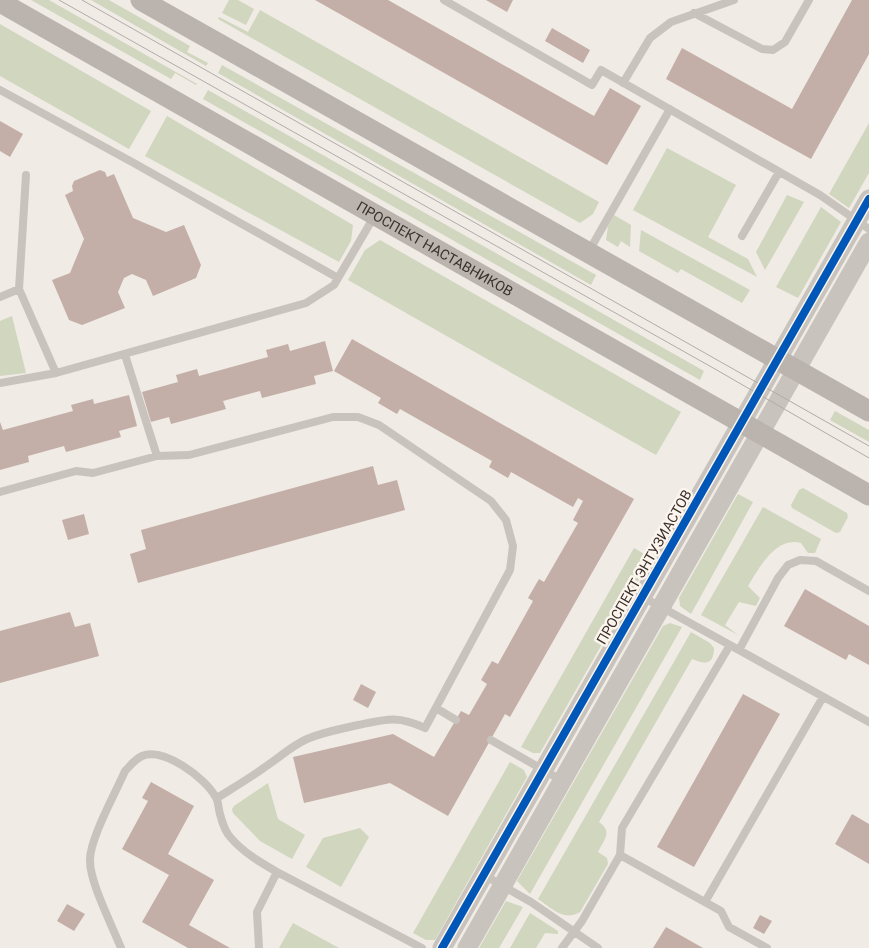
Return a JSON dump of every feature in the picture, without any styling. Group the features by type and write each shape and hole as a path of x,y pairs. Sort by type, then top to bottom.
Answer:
{"main road":[{"path":"142,0 869,411"},
{"name":"ПРОСПЕКТ НАСТАВНИКОВ","path":"0,2 869,495"}],"street":[{"name":"ПРОСПЕКТ ЭНТУЗИАСТОВ","path":"442,948 741,422 778,359 863,225 869,199"},
{"path":"467,948 869,242"}],"lane":[{"path":"444,0 592,85 601,70 820,195 863,225"},
{"path":"623,83 650,38 670,22 734,0"},
{"path":"694,13 762,48 773,50 785,42 809,0"},
{"path":"0,90 338,278"},
{"path":"588,252 670,109"},
{"path":"742,236 780,172"},
{"path":"26,175 19,289 56,373"},
{"path":"0,384 56,373 125,355 306,303 334,285 375,215"},
{"path":"0,297 19,289"},
{"path":"125,355 157,456"},
{"path":"0,492 76,471 92,473 157,456 189,455 333,417 358,417 379,425 491,501 506,520 513,546 510,570 424,728 410,721 396,718 331,731 306,740 286,751 217,798"},
{"path":"739,650 778,578 788,565 800,560 816,561 869,591"},
{"path":"642,597 869,722"},
{"path":"562,948 582,920 620,855 622,828 730,645"},
{"path":"705,902 823,696"},
{"path":"436,708 456,720"},
{"path":"491,740 563,781"},
{"path":"121,948 92,876 89,860 92,845 126,771 143,756 161,756 193,771 206,782 217,798 220,815 230,837 246,854 422,948"},
{"path":"620,855 721,910 729,927 767,948"},
{"path":"259,948 256,912 277,872"},
{"path":"483,875 531,902 598,948"}],"green space":[{"path":"31,0 49,0 197,84 175,73 171,79"},
{"path":"91,0 109,0 190,46 187,52 208,63 206,66"},
{"path":"229,0 238,0 254,9 246,25 222,13"},
{"path":"260,10 599,202 593,214 580,223 218,19 219,17 248,32"},
{"path":"0,24 151,111 129,149 0,76"},
{"path":"222,65 596,275 591,285 218,73"},
{"path":"208,90 704,371 700,380 203,99"},
{"path":"167,116 353,225 351,241 339,262 145,156"},
{"path":"869,123 869,173 849,208 829,194"},
{"path":"667,148 736,185 708,237 748,259 757,277 633,210"},
{"path":"787,195 804,202 765,270 756,252"},
{"path":"821,207 841,222 798,298 776,287"},
{"path":"614,215 631,225 630,247 621,241 618,247 606,240 608,226"},
{"path":"641,230 750,290 742,303 681,269 678,273 639,251"},
{"path":"380,240 681,412 656,455 348,280 365,250"},
{"path":"12,316 26,373 0,376 0,321"},
{"path":"835,411 869,430 869,442 830,420"},
{"path":"803,488 847,513 848,517 840,532 836,533 792,508 791,505 799,490"},
{"path":"738,494 753,502 691,614 680,606 679,598"},
{"path":"763,507 821,539 815,553 808,553 801,543 792,542 784,544 769,555 748,586 760,598 756,606 739,602 725,625 738,635 701,615"},
{"path":"634,548 651,558 540,753 533,753 521,747"},
{"path":"670,623 682,627 530,894 517,881 663,626"},
{"path":"691,632 710,643 714,648 714,654 708,662 692,659 599,822 606,829 606,836 598,852 607,858 608,864 580,912 574,915 558,913 538,899"},
{"path":"510,762 524,770 527,777 435,940 426,940 413,933"},
{"path":"268,783 278,819 305,835 292,859 260,841 233,813 232,809 234,806"},
{"path":"360,828 369,837 341,887 306,867 323,838"},
{"path":"506,901 523,907 499,948 479,948"},
{"path":"530,913 558,931 558,934 545,933 536,948 510,948"},
{"path":"293,923 339,948 279,948"}],"building":[{"path":"315,0 388,0 594,116 610,88 641,106 607,165"},
{"path":"486,0 513,0 507,12"},
{"path":"852,0 869,0 869,54 811,159 666,79 682,48 792,109"},
{"path":"552,28 590,50 583,63 545,41"},
{"path":"0,121 23,134 10,157 0,151"},
{"path":"100,170 105,172 107,177 114,174 133,218 166,232 184,225 201,265 196,278 153,296 146,280 132,274 124,278 118,292 125,308 82,325 69,320 52,280 70,273 84,239 65,195 73,191 74,181"},
{"path":"352,339 634,499 510,717 505,714 448,816 390,783 304,803 293,757 393,734 434,757 461,711 469,715 487,684 481,680 492,661 498,664 533,601 528,598 539,579 544,582 578,523 573,520 583,501 578,498 573,507 511,472 508,478 489,467 492,461 400,409 397,414 378,403 381,398 334,371"},
{"path":"325,341 333,371 314,376 316,384 262,398 260,391 223,401 226,409 171,424 169,417 151,422 142,392 178,382 176,375 197,369 199,376 268,357 266,350 288,344 290,351"},
{"path":"129,395 137,426 119,431 121,437 66,452 64,446 28,456 29,462 0,470 0,422 3,430 73,411 71,405 93,399 94,404"},
{"path":"373,466 378,485 397,480 405,510 138,583 130,554 146,549 141,530"},
{"path":"84,514 89,534 68,540 62,520"},
{"path":"805,589 869,626 869,665 849,654 846,660 784,626"},
{"path":"70,612 75,627 90,623 99,656 0,683 0,631"},
{"path":"361,684 376,692 368,708 353,700"},
{"path":"743,694 780,714 694,867 657,847"},
{"path":"151,782 194,806 168,854 214,880 189,925 230,948 188,948 142,922 169,875 122,849 148,801 142,798"},
{"path":"852,814 869,824 869,864 835,844"},
{"path":"67,904 85,914 74,931 57,921"},
{"path":"760,915 772,921 764,934 753,928"},
{"path":"666,927 703,948 653,948"}],"tram line":[{"path":"59,0 715,369 869,458"},
{"path":"82,0 869,446"}],"cycle path":[{"path":"442,948 869,199"}]}
